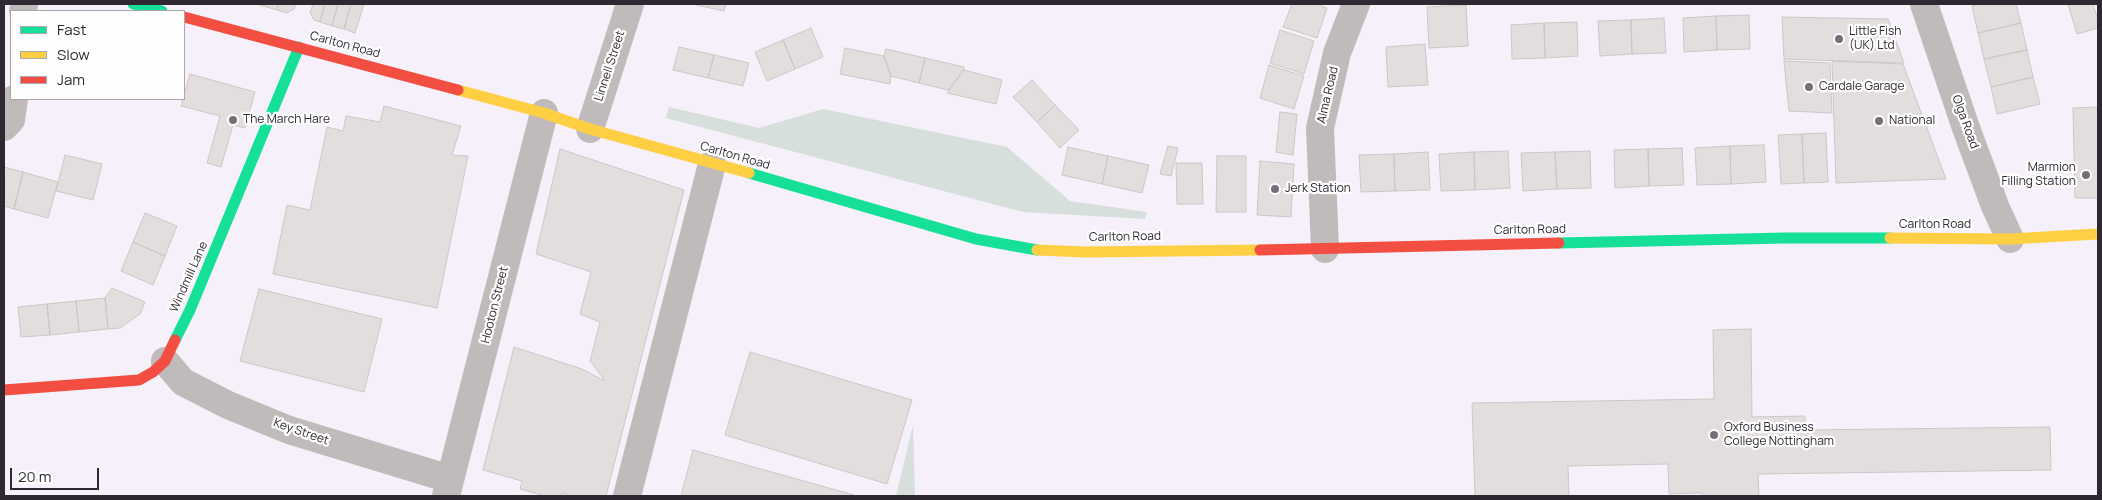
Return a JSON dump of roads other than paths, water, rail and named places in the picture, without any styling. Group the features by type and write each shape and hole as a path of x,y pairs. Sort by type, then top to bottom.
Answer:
{"main road":[{"path":"133,4 158,10"},
{"name":"Carlton Road","path":"185,17 544,113 590,129 852,202 976,239 1026,249 1086,252 1325,249 1776,239 2010,239 2098,234"},
{"name":"Windmill Lane","path":"4,390 139,380 153,372 165,361 190,310 299,47"}],"street":[{"name":"Linnell Street","path":"590,129 630,4"},
{"name":"Alma Road","path":"1325,249 1320,128 1337,53 1356,4"},
{"name":"Olga Road","path":"1924,4 1995,206 2010,239"},
{"path":"4,126 11,120 14,100"},
{"name":"Hooton Street","path":"448,487 544,113"},
{"path":"627,496 712,164"},
{"name":"Key Street","path":"165,361 183,382 228,405 289,430 448,487"}],"place":[{"name":"Little Fish (UK) Ltd","path":"1839,39"},
{"name":"Cardale Garage","path":"1809,87"},
{"name":"The March Hare","path":"233,120"},
{"name":"National","path":"1879,121"},
{"name":"Marmion Filling Station","path":"2086,175"},
{"name":"Jerk Station","path":"1275,189"},
{"name":"Oxford Business College Nottingham","path":"1714,435"}]}
